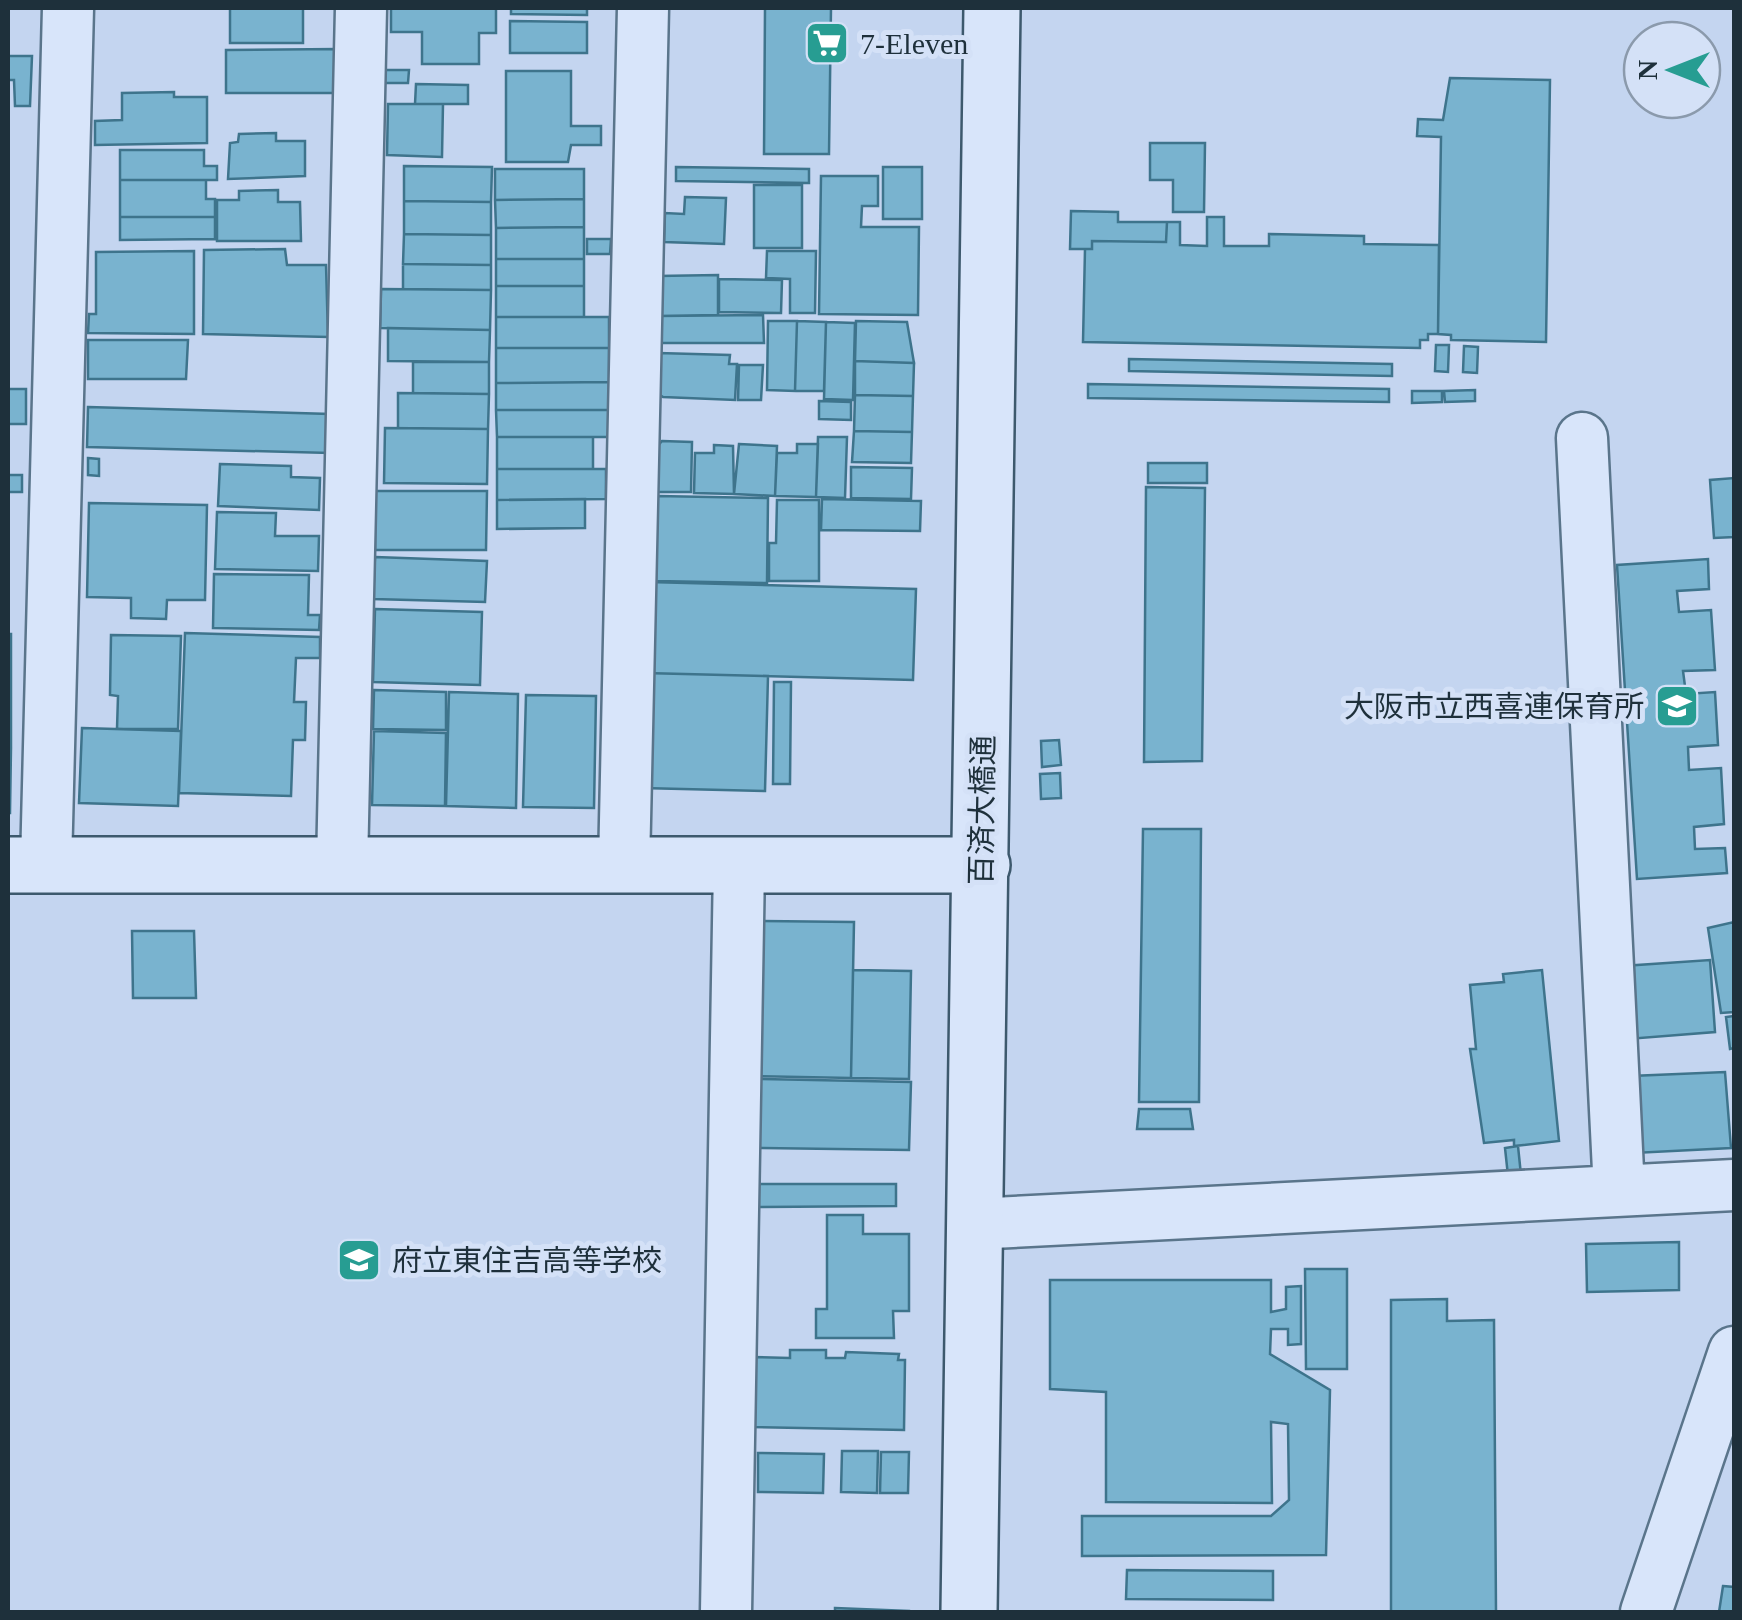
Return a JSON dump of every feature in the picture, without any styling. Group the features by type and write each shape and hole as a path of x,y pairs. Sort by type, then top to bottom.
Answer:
{"street":[{"path":"68,8 27,865 982,865"},
{"path":"342,866 361,8"},
{"path":"624,866 643,8"},
{"name":"百済大橋通","path":"969,1612 992,8"},
{"path":"1582,438 1619,1191"},
{"path":"726,1612 738,866"},
{"path":"973,1224 1734,1185"},
{"path":"1646,1612 1734,1354"}],"building":[{"path":"230,8 303,8 303,43 230,43"},
{"path":"391,8 496,8 496,33 479,33 479,64 422,64 422,32 391,32"},
{"path":"511,8 587,8 587,15 511,14"},
{"path":"765,8 831,8 829,154 764,154"},
{"path":"510,21 587,22 587,53 510,53"},
{"path":"337,49 336,93 226,93 226,50"},
{"path":"8,56 32,56 30,106 15,106 14,80 8,80"},
{"path":"380,70 409,70 408,83 380,83"},
{"path":"506,71 571,71 571,126 601,126 601,145 571,145 568,162 506,162"},
{"path":"1450,78 1550,80 1546,342 1451,340 1451,335 1438,334 1441,137 1417,136 1418,119 1443,120"},
{"path":"416,84 468,85 468,104 415,104"},
{"path":"174,92 174,97 207,97 207,143 95,145 95,121 122,120 122,93"},
{"path":"388,104 443,104 442,157 387,155"},
{"path":"276,133 276,141 305,141 305,176 228,179 230,143 238,142 239,134"},
{"path":"1150,143 1205,143 1204,212 1173,212 1173,180 1150,180"},
{"path":"120,150 204,150 204,166 217,166 217,180 120,180"},
{"path":"404,166 492,167 491,202 404,201"},
{"path":"676,167 809,169 809,183 676,181"},
{"path":"883,167 922,167 922,219 883,219"},
{"path":"495,169 584,169 584,199 495,200"},
{"path":"821,176 878,176 878,206 862,206 861,227 919,227 918,315 819,314"},
{"path":"120,180 206,180 206,199 215,199 215,217 120,217"},
{"path":"754,185 802,185 802,248 754,248"},
{"path":"278,190 278,202 300,202 301,241 217,241 217,200 239,200 239,191"},
{"path":"685,197 726,198 724,244 664,242 665,213 684,214"},
{"path":"584,199 584,227 496,228 495,200"},
{"path":"404,201 491,202 491,235 404,234"},
{"path":"1071,211 1118,212 1118,222 1167,222 1166,242 1092,241 1092,249 1070,249"},
{"path":"120,217 215,217 215,239 120,240"},
{"path":"1207,217 1224,217 1224,246 1269,246 1269,234 1364,236 1364,244 1439,245 1438,334 1428,334 1428,340 1420,340 1420,348 1083,342 1085,249 1092,249 1092,241 1166,242 1167,222 1180,222 1180,245 1207,246"},
{"path":"584,227 584,259 496,259 496,228"},
{"path":"404,234 491,235 491,265 403,264"},
{"path":"587,239 611,239 610,254 587,254"},
{"path":"285,249 287,265 326,265 328,337 203,334 204,250"},
{"path":"194,251 194,334 88,333 89,314 96,314 96,252"},
{"path":"767,251 816,251 815,313 790,313 790,279 766,278"},
{"path":"496,259 584,259 584,286 496,286"},
{"path":"403,264 491,265 491,290 403,289"},
{"path":"718,275 718,315 658,316 658,276"},
{"path":"719,279 782,280 781,313 719,312"},
{"path":"496,286 584,286 584,317 496,317"},
{"path":"381,289 491,290 490,330 380,328"},
{"path":"763,315 764,343 657,343 658,316"},
{"path":"496,317 609,317 609,348 496,348"},
{"path":"768,321 797,321 795,391 767,390"},
{"path":"797,321 826,322 824,391 795,391"},
{"path":"856,321 907,322 914,363 855,361"},
{"path":"826,322 855,323 853,400 824,399"},
{"path":"388,328 490,330 489,362 388,361"},
{"path":"88,340 188,340 186,379 88,379"},
{"path":"1436,345 1449,345 1448,372 1435,371"},
{"path":"1464,346 1478,347 1477,373 1463,372"},
{"path":"496,348 609,348 609,382 496,383"},
{"path":"658,353 730,355 729,364 737,364 735,400 663,397 657,393"},
{"path":"1129,359 1392,364 1392,376 1129,371"},
{"path":"855,361 914,363 913,396 855,395"},
{"path":"413,362 489,362 489,394 413,393"},
{"path":"739,365 763,365 761,400 738,400"},
{"path":"609,382 609,410 496,410 496,383"},
{"path":"1088,384 1389,389 1389,402 1088,398"},
{"path":"8,389 26,389 26,424 8,424"},
{"path":"1475,390 1475,401 1445,402 1444,391"},
{"path":"1412,391 1442,391 1442,402 1412,403"},
{"path":"398,393 489,394 488,429 398,428"},
{"path":"855,395 913,396 912,432 854,431"},
{"path":"819,401 851,402 851,420 819,419"},
{"path":"88,407 330,414 330,453 87,447"},
{"path":"496,410 609,410 610,437 497,437"},
{"path":"385,428 488,429 487,484 384,483"},
{"path":"854,431 912,432 911,463 852,462"},
{"path":"497,437 593,437 593,469 497,469"},
{"path":"818,437 847,437 845,498 816,497"},
{"path":"662,441 692,442 691,492 649,492 650,455"},
{"path":"739,444 777,446 775,496 734,494"},
{"path":"797,444 818,444 816,497 775,496 777,453 797,453"},
{"path":"714,445 733,446 734,494 694,493 695,453 714,453"},
{"path":"88,458 99,459 99,476 88,475"},
{"path":"1148,463 1207,463 1207,483 1148,483"},
{"path":"220,464 291,466 291,477 320,478 319,510 218,506"},
{"path":"851,467 912,468 911,499 851,498"},
{"path":"497,469 606,469 606,499 497,500"},
{"path":"8,475 22,475 22,492 8,492"},
{"path":"1734,478 1734,537 1714,538 1710,480"},
{"path":"1146,487 1205,488 1202,761 1144,762"},
{"path":"375,491 487,491 486,550 375,550"},
{"path":"657,496 768,498 767,583 655,581"},
{"path":"585,499 585,528 497,529 497,500"},
{"path":"822,499 921,501 920,531 821,530"},
{"path":"777,500 819,500 819,581 769,581 769,543 776,543"},
{"path":"89,503 207,505 205,600 167,600 166,619 131,618 131,598 87,597"},
{"path":"217,512 276,513 275,536 319,536 318,571 215,569"},
{"path":"375,557 487,561 485,602 373,599"},
{"path":"1708,559 1709,589 1677,591 1679,612 1711,610 1715,670 1683,671 1686,694 1715,692 1718,745 1688,747 1689,770 1721,768 1724,824 1694,827 1695,849 1725,848 1727,873 1637,879 1617,565"},
{"path":"214,574 309,575 308,615 320,615 319,630 213,628"},
{"path":"648,582 916,589 913,680 645,673"},
{"path":"375,609 482,612 480,685 373,682"},
{"path":"185,633 320,637 320,658 296,658 294,702 306,702 305,740 293,740 291,796 179,793"},
{"path":"11,634 11,748 8,748"},
{"path":"111,635 181,636 178,729 117,729 118,696 110,695"},
{"path":"645,673 768,676 765,791 642,788"},
{"path":"774,682 791,682 790,784 773,784"},
{"path":"374,690 446,692 446,730 373,729"},
{"path":"449,692 518,694 516,808 446,806"},
{"path":"526,695 596,696 594,808 523,807"},
{"path":"82,728 181,731 178,806 79,803"},
{"path":"374,731 446,733 445,806 372,805"},
{"path":"1059,740 1061,765 1042,767 1041,741"},
{"path":"11,748 10,813 8,813"},
{"path":"1060,773 1061,798 1041,799 1040,774"},
{"path":"1143,829 1201,829 1199,1102 1139,1102"},
{"path":"758,921 854,922 851,1078 755,1076"},
{"path":"1734,922 1734,1012 1721,1013 1708,928"},
{"path":"132,931 194,931 196,998 133,998"},
{"path":"1710,960 1715,1032 1628,1039 1623,966"},
{"path":"853,970 911,971 909,1079 851,1078"},
{"path":"1542,970 1559,1141 1514,1146 1514,1140 1484,1143 1470,1049 1476,1049 1470,985 1504,982 1503,974"},
{"path":"1734,1016 1734,1048 1730,1049 1726,1017"},
{"path":"1725,1072 1731,1148 1634,1153 1631,1076"},
{"path":"758,1079 911,1082 909,1150 757,1148"},
{"path":"1139,1109 1190,1109 1193,1129 1137,1129"},
{"path":"1518,1146 1521,1175 1508,1176 1505,1148"},
{"path":"752,1184 896,1184 896,1206 752,1207"},
{"path":"827,1215 863,1215 863,1234 909,1234 909,1311 893,1311 894,1338 816,1338 816,1309 827,1309"},
{"path":"1679,1242 1679,1290 1587,1292 1586,1244"},
{"path":"1305,1269 1347,1269 1347,1369 1306,1369"},
{"path":"1050,1280 1271,1280 1271,1312 1286,1309 1286,1287 1301,1286 1301,1344 1288,1345 1288,1329 1271,1329 1270,1354 1330,1390 1326,1555 1082,1556 1082,1516 1271,1516 1289,1500 1288,1424 1271,1422 1272,1503 1106,1502 1106,1392 1050,1389"},
{"path":"1447,1299 1447,1321 1494,1320 1496,1612 1391,1612 1391,1300"},
{"path":"790,1350 826,1350 826,1358 845,1358 846,1352 899,1354 898,1360 905,1360 904,1430 752,1427 752,1357 790,1358"},
{"path":"842,1451 878,1451 877,1493 841,1492"},
{"path":"881,1452 909,1452 908,1493 880,1493"},
{"path":"758,1453 824,1454 823,1493 758,1492"},
{"path":"1127,1570 1273,1571 1273,1600 1126,1599"},
{"path":"1723,1586 1734,1587 1734,1612 1719,1612"},
{"path":"835,1608 909,1611 909,1612 835,1612"}],"place":[{"name":"7-Eleven","path":"827,43"},
{"name":"大阪市立西喜連保育所","path":"1677,706"},
{"name":"府立東住吉高等学校","path":"359,1260"}]}
